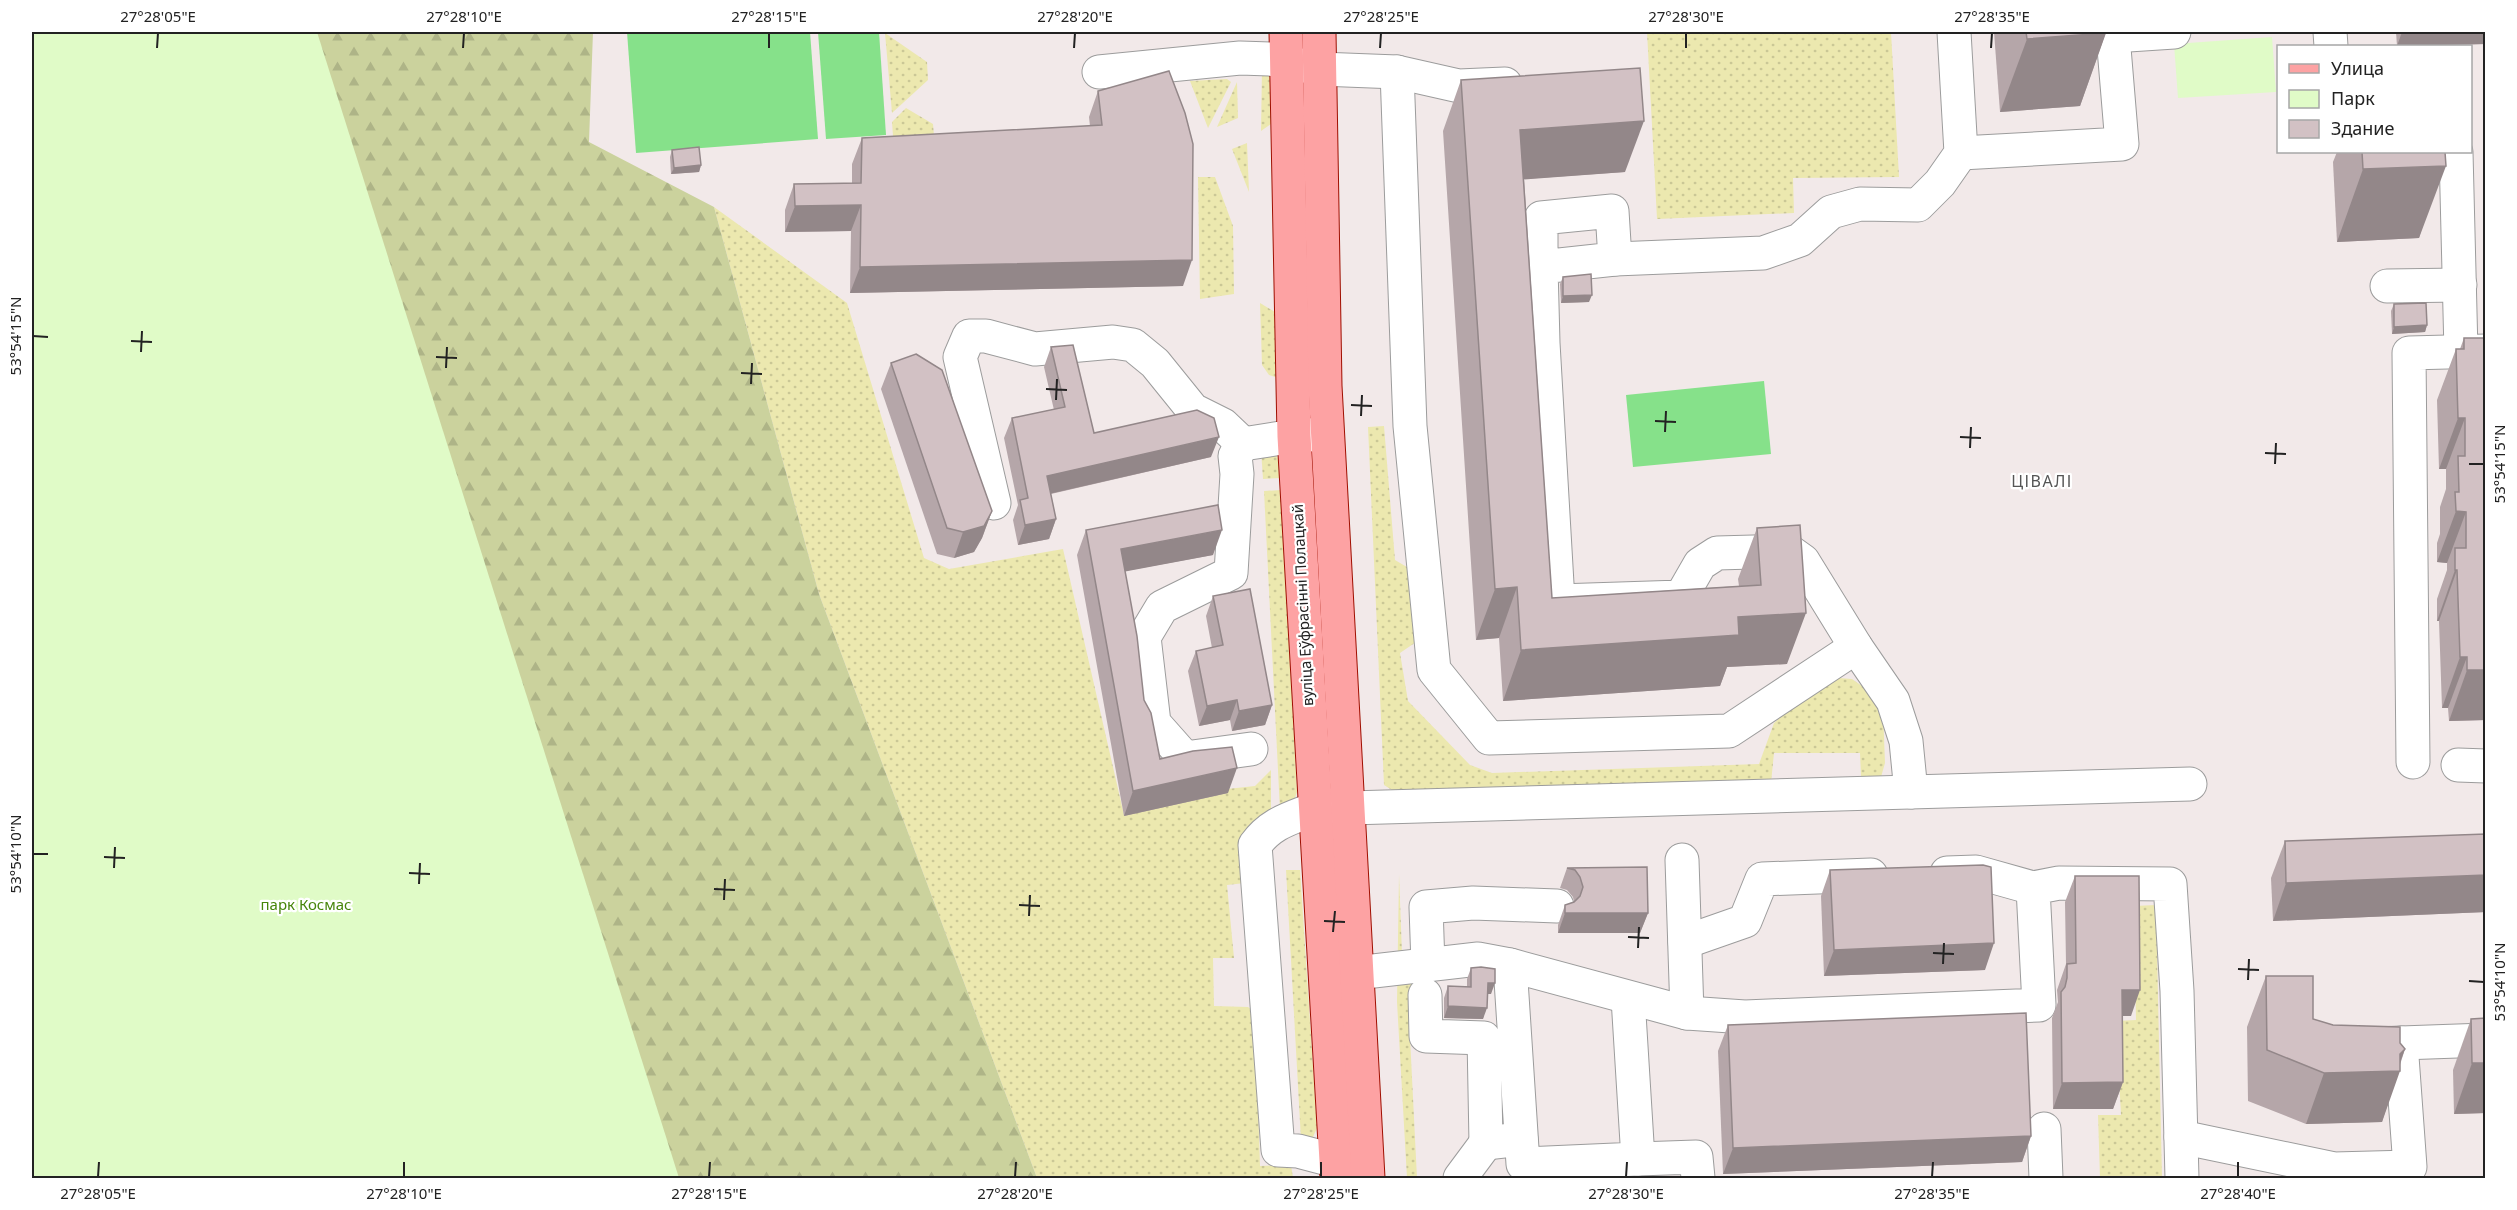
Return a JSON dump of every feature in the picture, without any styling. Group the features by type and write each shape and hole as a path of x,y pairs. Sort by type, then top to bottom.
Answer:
{"main road":[{"path":"1319,32 1328,434 1368,1179"},
{"name":"вуліца Еўфрасінні Полацкай","path":"1286,47 1294,435 1314,809 1337,1170"}],"lane":[{"path":"1541,267 1615,259 1762,253 1800,240 1831,212 1860,204 1918,205 1940,183 1961,153 1954,32"},
{"path":"1961,153 2122,144 2112,34 2174,32"},
{"path":"1099,72 1240,58 1270,59 1286,47 1320,69 1397,72 1459,86 1531,83"},
{"path":"1397,72 1410,426 1434,670 1489,738 1729,732 1856,647"},
{"path":"2413,762 2409,353 2473,352 2460,285 2456,153"},
{"path":"1615,259 1612,211 1541,218 1543,344 1558,601 1681,597 1700,564 1717,553 1790,551 1803,561 1856,647 1893,700 1906,741 1911,792"},
{"path":"2387,286 2460,285"},
{"path":"993,502 960,357 969,336 986,336 1035,349 1113,342 1133,345 1155,363 1193,411 1222,425 1243,444"},
{"path":"1251,749 1185,758 1154,723 1144,637 1162,608 1231,573 1237,474 1235,456 1243,444 1294,435 1328,434"},
{"path":"1337,1170 1298,1151 1278,1150 1255,845 1266,831 1314,809 2190,784"},
{"path":"1682,860 1687,1013"},
{"path":"1685,942 1744,921 1762,879 1976,872 2032,888 2059,883 2170,884 2177,991 2181,1179"},
{"path":"1356,973 1426,980 1478,959 1510,964 1687,1013 1745,1017 2039,1005 2032,888"},
{"path":"1499,1037 1425,1036 1426,907 1473,903 1557,906"},
{"path":"1460,1179 1486,1143 1510,964"},
{"path":"1628,998 1638,1159"},
{"path":"1499,1037 1521,1140 1523,1164 1696,1157 1698,1179"},
{"path":"2327,1046 2486,1040"},
{"path":"2181,1137 2334,1169 2410,1167 2402,1043"},
{"path":"2044,1129 2046,1179"},
{"path":"1486,1143 1521,1140"}],"shaded area":[{"path":"1647,32 1891,32 1899,177 1793,178 1794,213 1657,219"},
{"path":"885,33 927,62 928,80 892,113"},
{"path":"1262,67 1276,72 1278,119 1261,131"},
{"path":"1227,79 1231,82 1208,128 1190,81"},
{"path":"1237,82 1238,118 1217,127"},
{"path":"906,108 933,124 934,136 893,136 892,122"},
{"path":"1247,143 1249,192 1232,149"},
{"path":"1198,177 1215,177 1233,226 1234,294 1200,299"},
{"path":"714,207 847,303 924,558 949,569 1063,549 1124,815 1227,789 1255,786 1271,770 1271,816 1245,883 1227,885 1234,958 1213,958 1214,1006 1248,1007 1255,1012 1260,1166 1291,1165 1293,1178 1037,1178 819,594"},
{"path":"1260,303 1280,315 1278,378 1269,375 1262,365"},
{"path":"1384,426 1395,560 1417,573 1419,640 1400,653 1408,701 1470,765 1492,773 1759,764 1774,723 1801,699 1838,678 1852,679 1862,686 1883,711 1885,763 1881,777 1867,781 1861,776 1860,753 1774,753 1771,783 1395,792 1384,785 1368,427"},
{"path":"1261,450 1274,451 1280,462 1281,478 1263,479"},
{"path":"1281,490 1297,792 1294,801 1280,810 1264,491"},
{"path":"1286,870 1300,870 1317,1128 1313,1137 1301,1140"},
{"path":"1399,874 1403,981 1413,982 1408,997 1417,1178 1407,1178 1397,1002"},
{"path":"2156,905 2162,1178 2100,1178 2098,1115 2121,1115 2116,1021 2136,1020 2134,906"}],"green space":[{"path":"32,32 593,32 589,142 714,207 819,594 1037,1178 32,1178"},
{"name":"парк Космас","path":"32,32 317,32 679,1178 32,1178"},
{"path":"627,32 810,32 818,139 636,153"},
{"path":"818,32 879,32 886,135 826,139"},
{"path":"2272,37 2276,92 2178,98 2174,44"},
{"path":"1764,381 1771,454 1633,467 1626,395"}],"building":[{"path":"2026,32 2106,32 2106,33 2027,39"},
{"path":"1640,68 1644,121 1520,130 1552,598 1761,585 1757,528 1800,525 1806,613 1738,617 1739,635 1521,650 1517,587 1495,589 1461,80"},
{"path":"1169,71 1185,113 1193,144 1192,260 860,267 861,205 795,206 794,184 861,183 862,138 1102,125 1098,91"},
{"path":"699,147 701,165 674,168 672,150"},
{"path":"2362,153 2445,153 2446,166 2363,169"},
{"path":"1591,274 1592,295 1563,296 1563,277"},
{"path":"2426,303 2427,325 2394,327 2394,304"},
{"path":"2464,338 2486,338 2486,670 2467,670 2467,657 2460,657 2455,548 2466,548 2466,512 2456,511 2455,492 2459,492 2458,456 2465,456 2465,418 2458,418 2456,349 2464,349"},
{"path":"1073,345 1094,433 1197,410 1214,418 1219,437 1047,476 1056,519 1025,525 1020,500 1028,498 1012,418 1065,407 1051,347"},
{"path":"916,354 942,370 992,511 984,526 963,532 947,528 891,363"},
{"path":"1218,505 1222,530 1121,549 1137,636 1144,700 1151,713 1160,759 1193,751 1232,747 1237,768 1133,791 1086,530"},
{"path":"1250,589 1272,705 1239,711 1237,700 1207,706 1196,651 1223,645 1213,596"},
{"path":"2486,834 2486,875 2286,883 2285,841"},
{"path":"1983,865 1991,867 1994,943 1834,950 1830,870"},
{"path":"1647,867 1648,913 1565,913 1565,905 1574,902 1580,896 1583,887 1575,870 1567,868"},
{"path":"2075,876 2139,876 2140,990 2122,990 2123,1082 2062,1083 2061,992 2067,978 2067,964 2076,963"},
{"path":"1471,968 1495,969 1495,983 1488,983 1487,1008 1448,1006 1448,986 1471,987"},
{"path":"2266,976 2313,976 2313,1019 2333,1025 2400,1027 2400,1043 2405,1049 2400,1054 2400,1071 2324,1073 2267,1050"},
{"path":"2026,1013 2031,1136 1733,1148 1728,1025"},
{"path":"2486,1018 2486,1063 2472,1063 2471,1019"}],"district":[{"name":"ЦІВАЛІ","path":"2042,481"}]}
